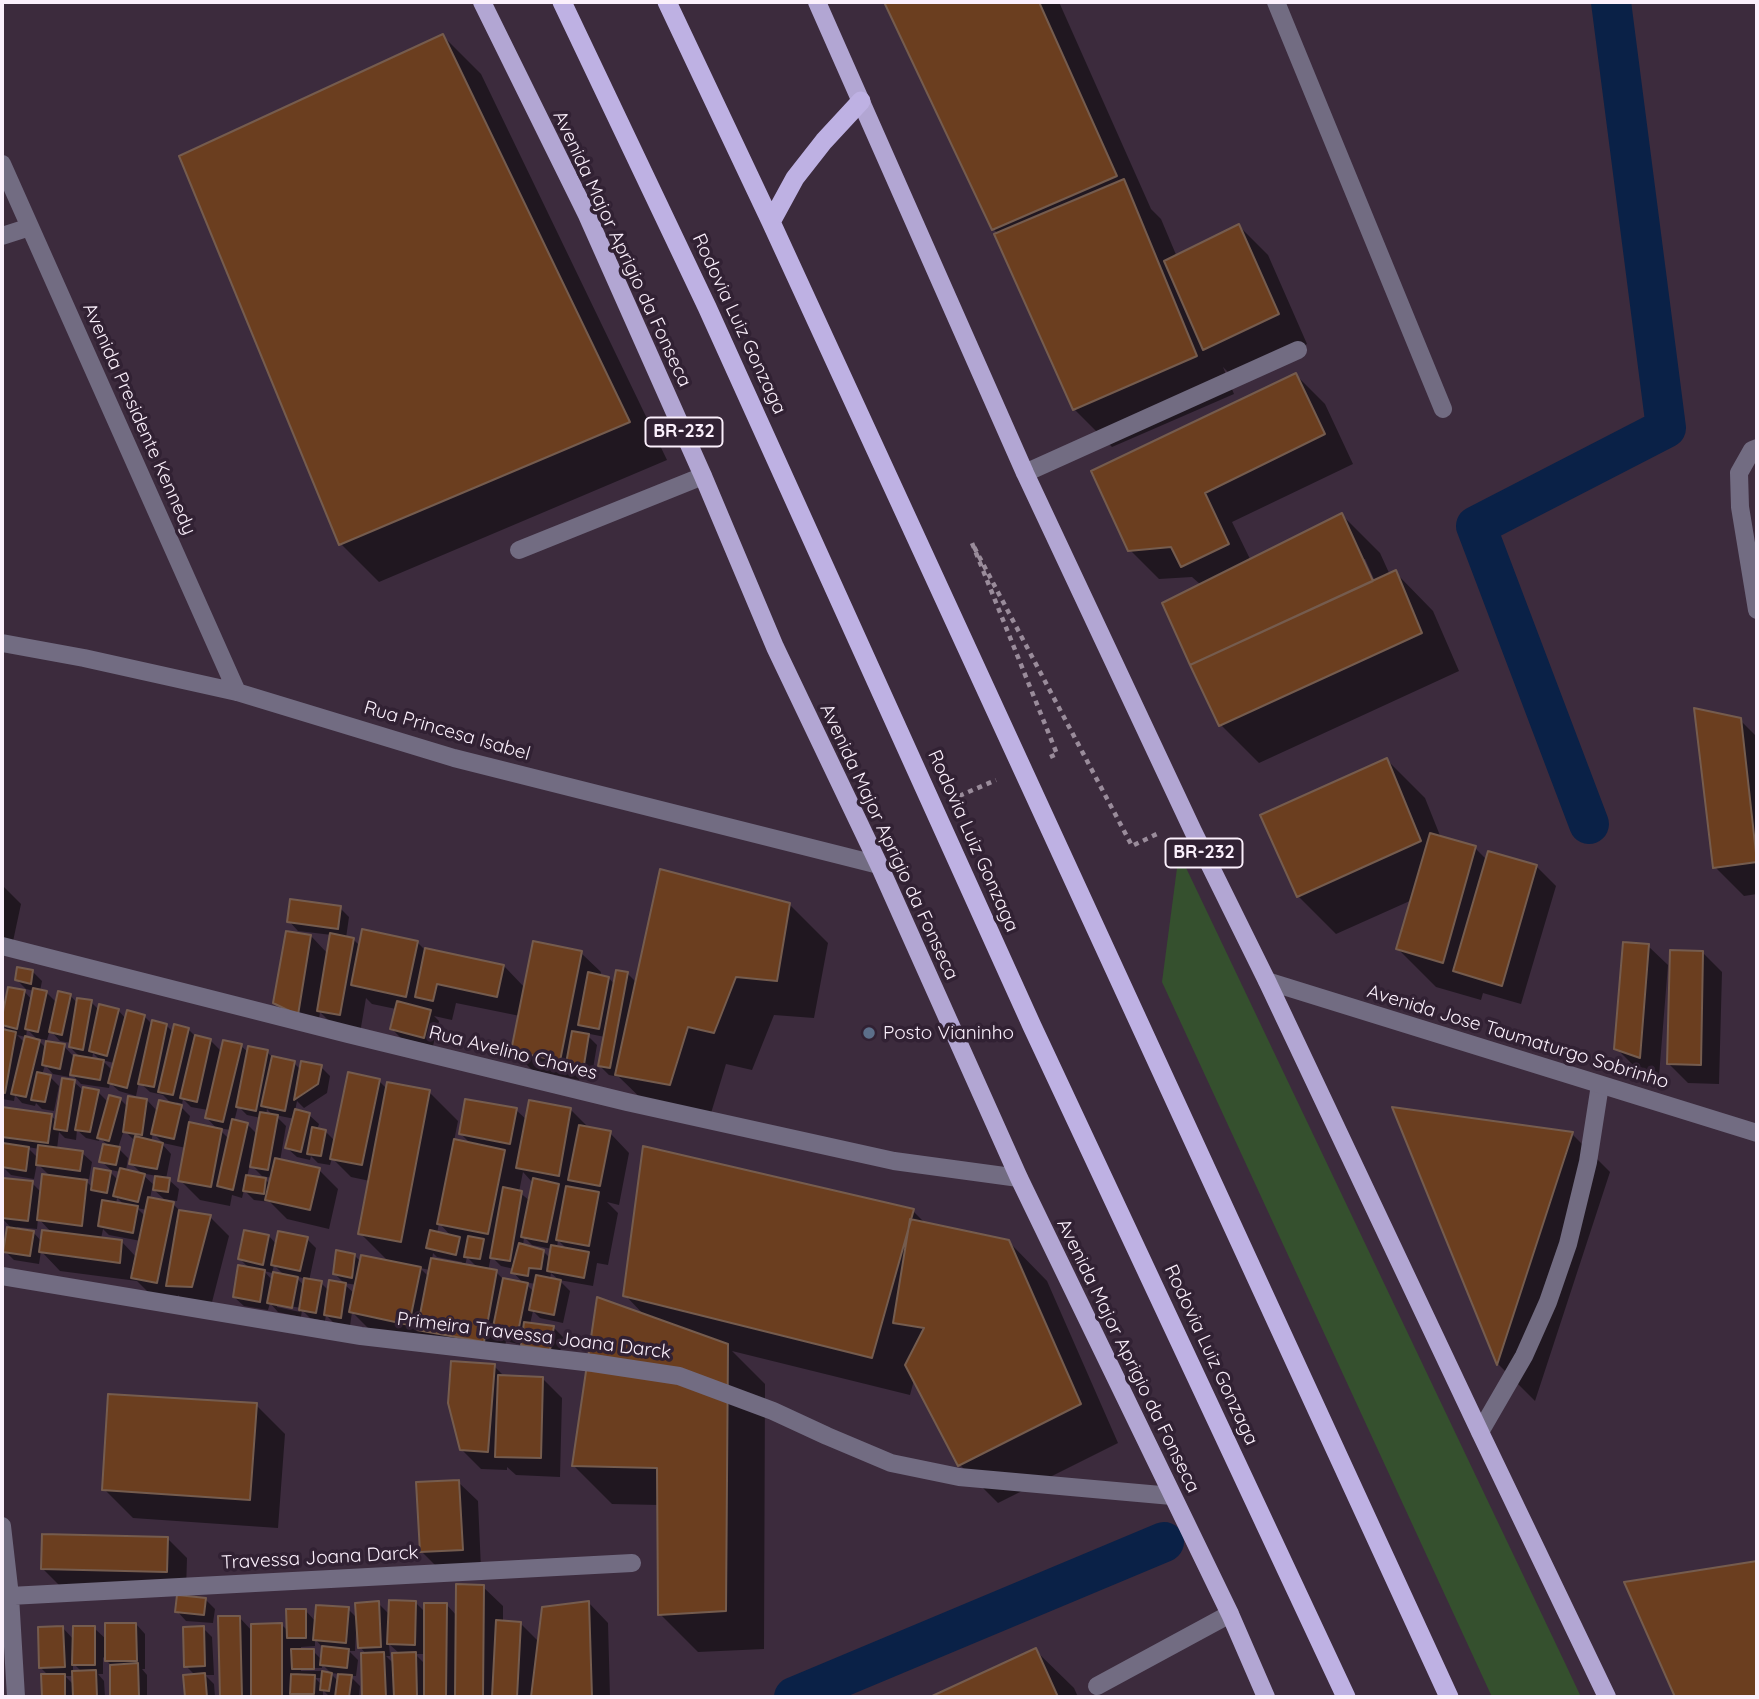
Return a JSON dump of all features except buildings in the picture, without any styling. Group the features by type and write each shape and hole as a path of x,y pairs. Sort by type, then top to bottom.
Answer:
{"highway":[{"name":"Rodovia Luiz Gonzaga","path":"562,2 713,319 1038,1039 1346,1697"},
{"path":"667,2 771,222 1449,1697"},
{"path":"771,222 795,178 861,101"}],"main road":[{"name":"Avenida Major Aprigio da Fonseca","path":"482,2 587,215 703,476 775,648 879,865 1018,1178 1230,1614 1266,1697"},
{"name":"BR-232","path":"817,2 1025,473 1607,1697"}],"street":[{"path":"1276,2 1443,409"},
{"name":"Avenida Presidente Kennedy","path":"2,164 237,692"},
{"path":"2,236 30,227"},
{"path":"1025,473 1298,350"},
{"path":"1757,447 1752,450 1738,473 1740,507 1757,610"},
{"path":"519,550 703,476"},
{"name":"Rua Princesa Isabel","path":"2,643 84,657 237,692 454,758 879,865"},
{"name":"Rua Avelino Chaves","path":"2,946 627,1102 894,1161 1018,1178"},
{"name":"Avenida Jose Taumaturgo Sobrinho","path":"1266,981 1757,1133"},
{"path":"1480,1432 1524,1356 1548,1302 1568,1244 1588,1162 1600,1085"},
{"name":"Primeira Travessa Joana Darck","path":"2,1276 361,1336 593,1363 679,1376 773,1410 891,1463 959,1477 1172,1496"},
{"path":"2,1526 10,1596 16,1697"},
{"name":"Travessa Joana Darck","path":"10,1596 632,1563"},
{"path":"1097,1686 1230,1614"}],"green space":[{"path":"1179,853 1581,1697 1492,1697 1162,982"}],"waterway":[{"path":"1589,824 1476,526 1666,428 1611,2"},
{"path":"794,1697 1164,1542"}],"place":[{"name":"Posto Vianinho","path":"869,1033"}]}
